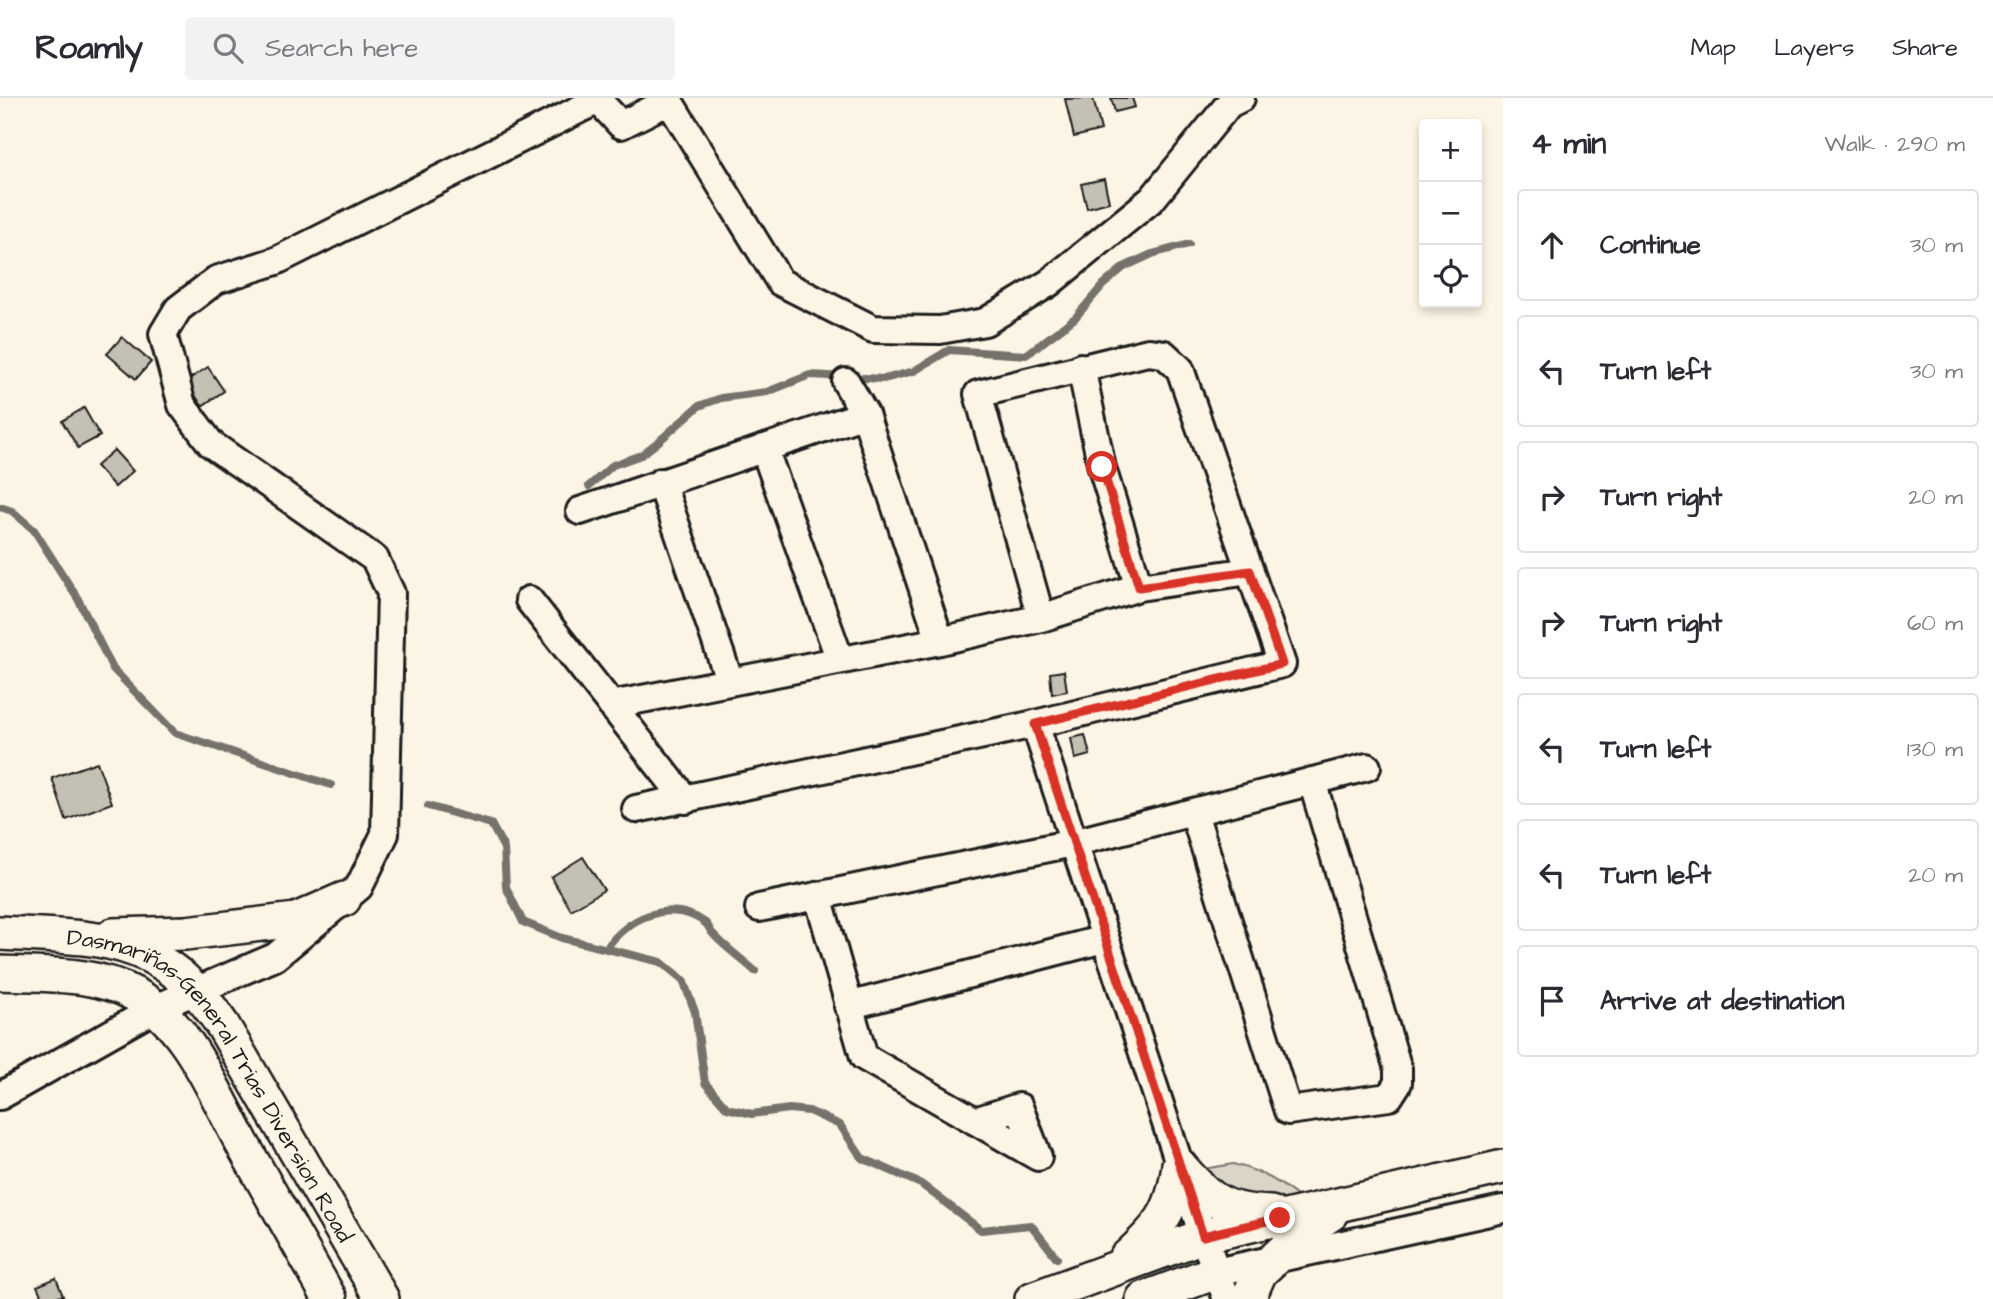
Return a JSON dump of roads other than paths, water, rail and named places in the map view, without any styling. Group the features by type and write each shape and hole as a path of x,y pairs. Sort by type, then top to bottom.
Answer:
{"street":[{"path":"0,1096 156,1009 275,957 359,887 385,834 391,593 376,559 211,444 182,405 163,334 178,309 216,280 276,261 598,100 621,125 669,101 780,282 873,329 940,330 985,322 1049,283 1152,199 1229,104 1241,98"},
{"path":"636,809 1035,724 1282,664 1180,369 1164,354 1148,352 978,394 1041,618"},
{"path":"1081,367 1102,467 1139,587"},
{"path":"846,382 864,414 940,641"},
{"path":"580,511 864,414"},
{"path":"764,448 840,660"},
{"path":"661,482 730,682"},
{"path":"611,705 940,641 1041,618 1139,587 1250,571"},
{"path":"529,600 686,800"},
{"path":"1035,724 1179,1165 1222,1285"},
{"path":"759,908 1073,843 1367,766"},
{"path":"1194,813 1288,1111 1388,1097 1398,1083 1398,1069 1312,781"},
{"path":"818,896 864,1057 975,1121"},
{"path":"71,937 186,933 296,920 344,899"},
{"name":"Dasmariñas-General Trias Diversion Road","path":"0,933 71,937 131,947 177,970 197,989 223,1026 382,1299"},
{"path":"848,1006 1104,939"},
{"name":"Dasmariñas-General Trias Diversion Road","path":"0,973 70,976 108,983 135,994 156,1009 189,1049 330,1299"},
{"path":"1179,1165 1205,1193 1231,1209 1301,1214"},
{"path":"1114,1269 1157,1229 1170,1209 1179,1165"},
{"path":"1032,1299 1203,1236 1503,1167"},
{"path":"1248,1299 1260,1272 1275,1259 1325,1216 1364,1199"},
{"path":"1143,1299 1222,1285 1275,1259 1503,1209"}],"waterway":[{"path":"589,486 613,465 641,455 699,406 721,398 767,392 810,375 884,379 914,371 949,350 1026,355 1075,318 1103,285 1124,267 1152,254 1189,244"},
{"path":"0,507 12,511 34,530 78,599 113,669 175,733 331,785"},
{"path":"428,806 491,824 504,848 506,887 523,922 562,938 661,962 683,980 695,1012 705,1083 727,1108 752,1114 789,1109 809,1111 840,1125 862,1158 921,1184 981,1230 1031,1225 1057,1258"},
{"path":"606,949 625,928 637,921 663,912 677,912 704,922 719,940 755,971"}]}
